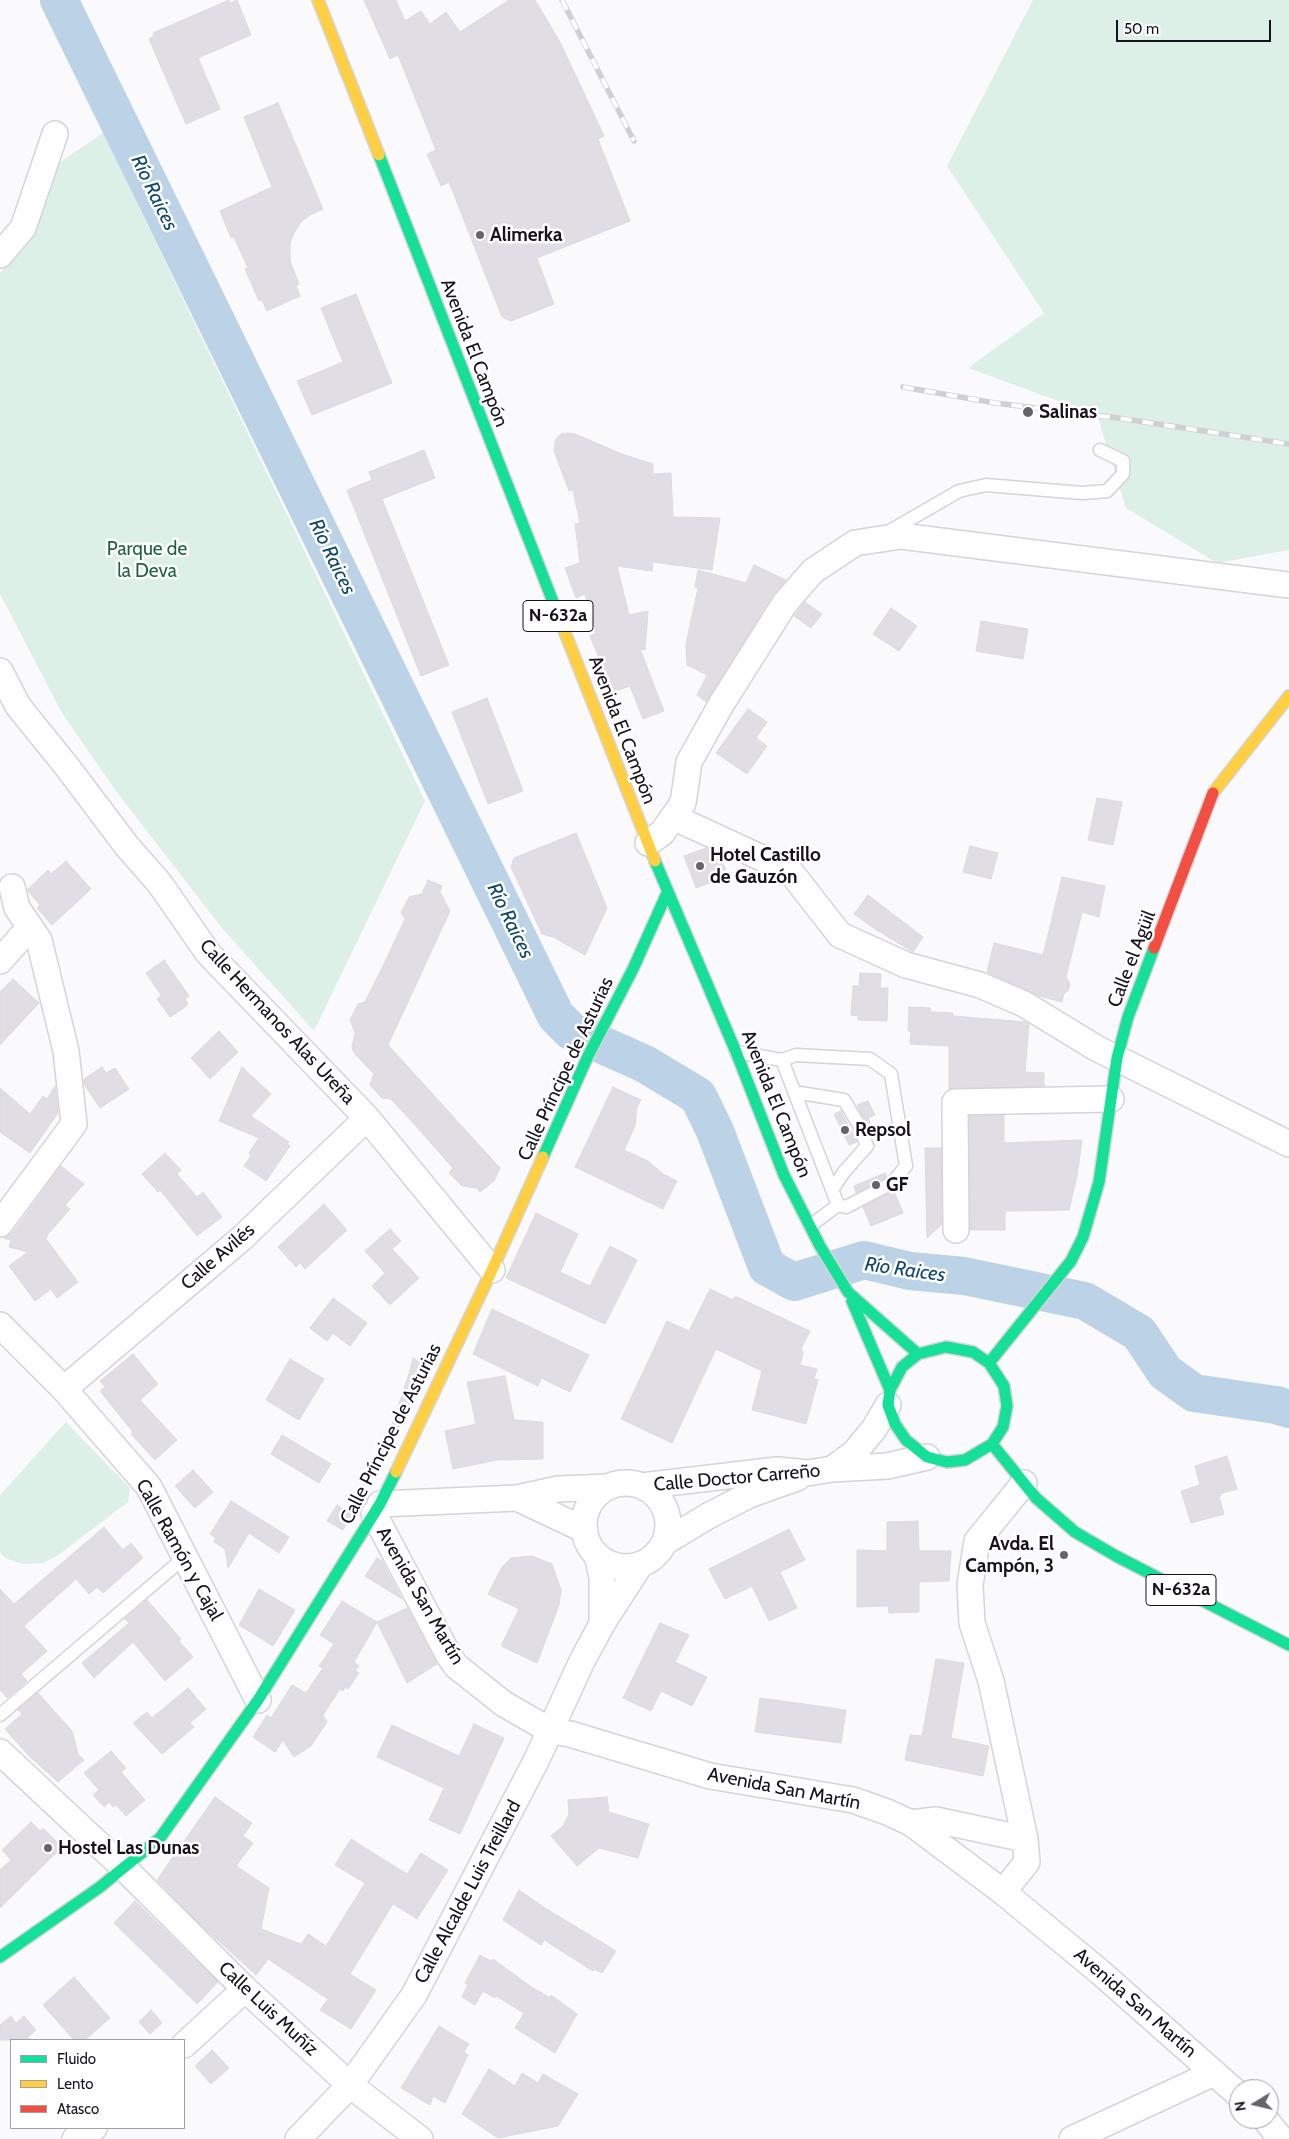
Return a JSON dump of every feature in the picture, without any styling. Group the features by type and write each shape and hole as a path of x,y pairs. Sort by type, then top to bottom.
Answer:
{"main road":[{"name":"Avenida El Campón","path":"318,0 667,893 736,1052 784,1175 820,1246 848,1292 918,1354"},
{"name":"Calle el Agüil","path":"989,1363 1071,1261 1083,1237 1099,1182 1117,1058 1128,1017 1214,791 1289,696"},
{"name":"Calle Príncipe de Asturias","path":"0,1957 124,1868 160,1838 258,1700 377,1509 492,1270 588,1056 607,1022 667,893"},
{"path":"848,1292 889,1397 895,1424 906,1440 927,1457 947,1462 965,1460 983,1451 992,1444 1002,1427 1007,1406 1004,1386 989,1363 973,1352 946,1347 918,1354 902,1367 889,1397"},
{"name":"N-632a","path":"992,1444 1036,1498 1075,1532 1116,1556 1289,1645"}],"street":[{"path":"0,255 23,228 55,134"},
{"path":"648,843 662,833 683,803 689,762 722,704 785,603 813,571 855,543 901,536 1289,584"},
{"name":"Calle Hermanos Alas Ureña","path":"0,671 9,710 68,768 126,845 160,884 208,952 367,1118 492,1270"},
{"path":"673,817 790,871 840,935 906,965 980,985 1024,1004 1117,1058 1289,1144"},
{"path":"0,1224 74,1124 66,1051 39,940 17,908 12,887"},
{"path":"0,961 30,927"},
{"path":"956,1230 955,1102 1111,1099"},
{"name":"Calle Avilés","path":"64,1389 242,1238 367,1118"},
{"name":"Calle Ramón y Cajal","path":"0,1325 64,1389 149,1487 258,1700"},
{"path":"665,1542 708,1516 749,1495 820,1471 854,1453 874,1429 889,1397"},
{"path":"820,1471 887,1466 927,1457"},
{"name":"Calle Doctor Carreño","path":"642,1486 776,1470 820,1471"},
{"path":"1004,1892 1027,1862 1025,1840 991,1681 972,1623 970,1585 977,1541 1024,1483"},
{"path":"377,1509 517,1498 558,1489 608,1487 625,1484 642,1486 654,1493 662,1503 667,1516 668,1529 665,1542 659,1552 650,1560 640,1565 617,1566 606,1562 591,1548 585,1530 585,1520 590,1505 608,1487"},
{"path":"517,1498 585,1530"},
{"name":"Avenida San Martín","path":"377,1509 448,1654 456,1666 504,1704 551,1731 570,1734 710,1776 853,1800 887,1812 911,1824 1004,1892 1100,1972 1229,2086"},
{"name":"Calle Alcalde Luis Treillard","path":"597,1555 602,1577 602,1624"},
{"name":"Calle Alcalde Luis Treillard","path":"298,2139 350,2085 414,1994 551,1731 582,1661 602,1624 640,1565"},
{"name":"Calle Luis Muñíz","path":"0,1752 124,1868 244,1989 350,2085 420,2139"},
{"path":"911,1824 936,1820 1025,1840"},
{"path":"185,2044 244,1989"},
{"path":"1072,2139 1214,2073"},
{"path":"74,2139 92,2129"}],"lane":[{"path":"875,540 959,491 986,485 1082,493 1107,491 1123,474 1123,461 1100,450"},
{"path":"736,1052 782,1060 796,1055 870,1059 891,1074 906,1166 892,1183 846,1207 838,1206 810,1226"},
{"path":"782,1060 838,1206"},
{"path":"794,1092 844,1100 867,1146 844,1172 832,1190"},
{"path":"0,1715 184,1557"}],"green space":[{"path":"1033,0 1289,0 1289,550 1217,563 1126,508 1097,415 968,368 1044,313 947,166"},
{"name":"Parque de la Deva","path":"103,133 425,801 314,1031 221,927 116,791 62,713 0,594 0,273 28,240 57,164"},
{"path":"66,1422 130,1488 128,1502 57,1556 43,1563 22,1564 5,1558 0,1552 0,1495"}],"building":[{"path":"229,0 230,3 237,0 251,35 198,58 220,109 186,124 149,39 154,36 153,33"},
{"path":"364,0 396,0 405,21 421,11 430,24 446,12 460,32 509,0 535,0 560,42 604,136 598,139 630,221 537,258 554,304 511,321 502,317 449,182 441,186 427,154 436,150 398,55 390,59"},
{"path":"278,103 323,209 301,222 290,243 290,261 299,284 296,285 300,296 267,311 262,300 259,301 245,269 248,268 234,237 231,238 220,211 272,187 244,117"},
{"path":"356,294 392,383 312,415 297,381 343,362 321,308"},
{"path":"568,433 653,464 653,474 671,473 673,517 720,518 712,570 683,566 682,563 681,566 653,562 652,571 617,566 629,615 648,611 645,650 640,649 664,711 643,719 630,686 613,692 590,636 596,633 585,594 576,598 565,568 580,563 575,524 580,523 573,490 569,491 554,451 556,439 561,434"},
{"path":"424,450 435,478 382,499 449,665 421,676 347,490 372,480 369,472"},
{"path":"754,565 786,580 773,595 706,702 697,695 707,675 687,665 686,644 698,588 695,587 698,570 746,583"},
{"path":"805,602 822,614 811,628 794,616"},
{"path":"891,608 917,626 899,651 873,634"},
{"path":"981,621 1028,629 1023,659 976,651"},
{"path":"487,698 523,791 488,804 452,712"},
{"path":"748,709 767,722 756,738 767,746 747,774 716,753"},
{"path":"1097,798 1122,802 1113,845 1088,840"},
{"path":"576,833 607,908 585,955 553,937 542,934 511,867 514,858"},
{"path":"970,846 998,853 991,879 963,872"},
{"path":"706,848 720,855 728,876 696,888 684,856"},
{"path":"66,861 91,889 52,925 37,908 40,905 27,890 48,870 51,874"},
{"path":"1062,877 1105,886 1099,917 1082,912 1066,977 1070,984 1068,991 1064,993 1062,1002 1039,996 987,972 994,943 1043,955"},
{"path":"428,880 442,886 440,892 450,911 388,1045 500,1168 494,1181 480,1192 477,1188 462,1186 449,1173 453,1168 415,1125 391,1099 382,1098 370,1085 374,1074 354,1053 352,1047 355,1033 350,1020 358,1004 365,1002 381,970 405,919 401,913 409,897 422,894"},
{"path":"868,895 923,937 913,952 854,914"},
{"path":"164,960 189,996 185,999 188,1004 170,1017 157,999 161,995 146,973"},
{"path":"860,973 881,974 880,988 888,988 887,1021 858,1020 858,1016 851,1015 853,986 859,986"},
{"path":"13,979 39,1003 0,1045 0,992"},
{"path":"909,1007 930,1008 931,1012 953,1013 953,1016 1026,1022 1029,1024 1025,1072 1044,1073 1044,1086 949,1089 949,1046 910,1044 911,1031 908,1031"},
{"path":"219,1031 238,1052 210,1079 191,1058"},
{"path":"102,1067 106,1073 115,1068 129,1089 100,1108 84,1084 84,1079"},
{"path":"242,1067 271,1094 251,1116 289,1142 287,1144 290,1146 266,1181 244,1166 251,1156 249,1153 259,1138 219,1121"},
{"path":"55,1086 58,1113 30,1153 0,1132 0,1088 30,1114 43,1096 47,1099"},
{"path":"613,1087 641,1100 637,1107 635,1126 624,1150 648,1161 663,1174 677,1181 663,1209 575,1167"},
{"path":"868,1101 875,1115 868,1118 875,1134 872,1136 857,1105"},
{"path":"841,1111 857,1142 849,1145 834,1114"},
{"path":"1004,1115 1004,1143 1082,1140 1077,1176 1069,1210 1005,1211 1005,1230 970,1230 969,1116"},
{"path":"925,1148 941,1148 942,1224 927,1238"},
{"path":"165,1153 181,1170 177,1174 197,1197 203,1192 222,1217 197,1236 160,1190 158,1192 142,1174"},
{"path":"61,1166 84,1184 65,1205 70,1209 48,1234 46,1239 78,1282 57,1298 51,1289 35,1301 9,1266 28,1252 9,1247 11,1240 3,1238 12,1233"},
{"path":"885,1173 887,1177 856,1193 854,1186"},
{"path":"894,1191 903,1213 871,1226 863,1207"},
{"path":"324,1204 347,1230 305,1269 300,1263 296,1267 278,1247"},
{"path":"536,1213 578,1234 560,1272 590,1286 610,1246 637,1260 605,1324 506,1278"},
{"path":"390,1229 401,1241 392,1249 419,1278 390,1305 372,1286 385,1273 365,1251"},
{"path":"710,1289 733,1300 735,1296 810,1331 801,1349 803,1353 800,1365 817,1369 814,1379 818,1380 806,1424 752,1410 762,1371 716,1349 672,1443 621,1419 667,1321 689,1331"},
{"path":"333,1298 367,1323 350,1346 333,1333 327,1341 310,1328"},
{"path":"492,1309 589,1355 570,1392 541,1378 538,1386 473,1354"},
{"path":"133,1354 158,1384 140,1400 177,1440 155,1460 131,1434 133,1432 100,1391 105,1387 100,1381"},
{"path":"413,1358 427,1369 387,1452 383,1451 409,1374"},
{"path":"290,1359 324,1379 299,1420 266,1400"},
{"path":"505,1376 514,1420 543,1422 543,1459 497,1460 453,1469 445,1431 476,1424 467,1382"},
{"path":"282,1435 331,1464 319,1483 271,1454"},
{"path":"1227,1456 1237,1489 1220,1494 1221,1496 1219,1497 1224,1514 1191,1523 1181,1491 1200,1485 1195,1466"},
{"path":"193,1470 213,1492 195,1508 175,1486"},
{"path":"231,1501 289,1537 279,1553 249,1533 228,1568 225,1549 214,1542 216,1538 210,1534"},
{"path":"337,1505 352,1515 343,1530 327,1521"},
{"path":"918,1521 919,1551 951,1551 949,1581 919,1582 919,1612 889,1613 888,1606 857,1607 857,1550 887,1551 887,1522"},
{"path":"104,1527 123,1550 131,1543 143,1558 103,1593 97,1587 89,1594 76,1579 24,1626 47,1651 21,1674 27,1681 7,1698 0,1690 0,1589 14,1604"},
{"path":"789,1529 805,1560 780,1572 797,1608 769,1621 752,1586 725,1599 709,1569"},
{"path":"532,1556 552,1564 561,1590 559,1605 537,1663 501,1646 519,1609 488,1594 502,1567 511,1558"},
{"path":"377,1558 382,1561 402,1599 365,1576"},
{"path":"259,1589 295,1610 273,1646 239,1625"},
{"path":"147,1600 181,1639 179,1641 193,1657 165,1681 133,1642 94,1678 82,1663 129,1623 125,1619"},
{"path":"342,1601 377,1622 354,1662 359,1666 355,1671 359,1673 348,1689 345,1687 343,1691 340,1689 323,1715 327,1722 311,1746 294,1757 283,1740 275,1752 253,1737 267,1715 271,1718 292,1685 306,1693 323,1668 319,1666 334,1644 320,1635"},
{"path":"407,1608 437,1664 407,1683 377,1622"},
{"path":"660,1623 689,1635 675,1662 707,1677 692,1706 661,1691 651,1711 623,1698"},
{"path":"936,1659 964,1663 951,1738 989,1746 983,1776 905,1760 910,1735 922,1736"},
{"path":"188,1688 206,1709 190,1723 194,1727 162,1754 133,1723 147,1712 152,1718"},
{"path":"38,1693 72,1731 78,1754 84,1760 58,1782 30,1757 5,1729 22,1714 18,1710"},
{"path":"760,1698 846,1710 841,1743 755,1732"},
{"path":"474,1724 504,1738 460,1834 429,1820 444,1788 377,1757 392,1725 459,1756"},
{"path":"111,1751 126,1768 121,1772 145,1800 126,1816 116,1805 113,1807 109,1802 104,1807 93,1795 99,1790 84,1773"},
{"path":"215,1797 252,1823 243,1836 253,1843 236,1866 269,1888 261,1929 301,1944 308,1934 326,1946 365,1883 335,1865 351,1839 407,1874 421,1853 448,1870 417,1919 393,1904 350,1974 376,1990 351,2029 320,2010 328,1999 268,1959 256,1975 200,1924 157,1880"},
{"path":"607,1797 609,1812 649,1824 638,1858 599,1848 577,1866 551,1836 563,1826 569,1814 568,1800"},
{"path":"31,1822 40,1831 43,1828 62,1847 0,1908 0,1870 11,1860 2,1850"},
{"path":"519,1890 616,1951 602,1973 594,1969 593,1971 544,1940 541,1945 503,1920"},
{"path":"135,1901 218,1982 197,2004 114,1923"},
{"path":"480,1955 491,1961 493,1959 530,1986 550,1998 551,1995 577,2014 555,2053 515,2028 524,2013 496,1996 495,1998 483,1991 475,2005 462,1997 468,1984 465,1983"},
{"path":"74,1977 110,2018 86,2039 73,2039 43,2005"},
{"path":"151,2010 162,2023 150,2034 139,2022"},
{"path":"11,2016 16,2023 24,2016 36,2030 28,2037 29,2039 0,2040 0,2025"},
{"path":"439,2026 469,2044 464,2052 468,2055 445,2103 433,2096 430,2105 401,2088"},
{"path":"212,2050 229,2068 211,2084 195,2066"},
{"path":"489,2069 515,2086 522,2073 538,2083 543,2074 578,2094 558,2126 498,2138 462,2114"}],"waterway":[{"name":"Río Raices","path":"59,0 556,1016 571,1031 645,1064 698,1096 715,1131 767,1267 794,1282 864,1260 910,1271 964,1276 1085,1301 1139,1333 1165,1372 1194,1393 1276,1405 1289,1409"}],"railway":[{"path":"562,0 634,141"},
{"path":"903,387 995,403 1118,418 1289,444"}],"traffic: fast":[{"path":"379,155 562,625"},
{"path":"655,861 736,1052 784,1175 820,1246 848,1292 918,1354"},
{"path":"543,1157 588,1056 633,969 667,893"},
{"path":"989,1363 1071,1261 1083,1237 1099,1182 1117,1058 1128,1017 1154,948"},
{"path":"852,1301 890,1390"},
{"path":"946,1347 973,1352 989,1363 1004,1386 1007,1406 1003,1427 992,1444 965,1460 947,1462 927,1457 906,1440 895,1424 888,1405 890,1390 902,1367 918,1354 946,1347"},
{"path":"992,1444 1036,1498 1075,1532 1116,1556 1289,1645"},
{"path":"0,1957 100,1887 160,1838 258,1700 380,1504 396,1472"}],"traffic: slow":[{"path":"318,0 379,155"},
{"path":"562,625 655,861"},
{"path":"1213,793 1289,696"},
{"path":"396,1472 492,1270 543,1157"}],"traffic: jam":[{"path":"1154,948 1213,793"}],"place":[{"name":"Alimerka","path":"480,235"},
{"name":"Salinas","path":"1028,412"},
{"name":"Hotel Castillo de Gauzón","path":"700,866"},
{"name":"Repsol","path":"845,1130"},
{"name":"GF","path":"876,1185"},
{"name":"Avda. El Campón, 3","path":"1064,1555"},
{"name":"Hostel Las Dunas","path":"48,1848"}]}
